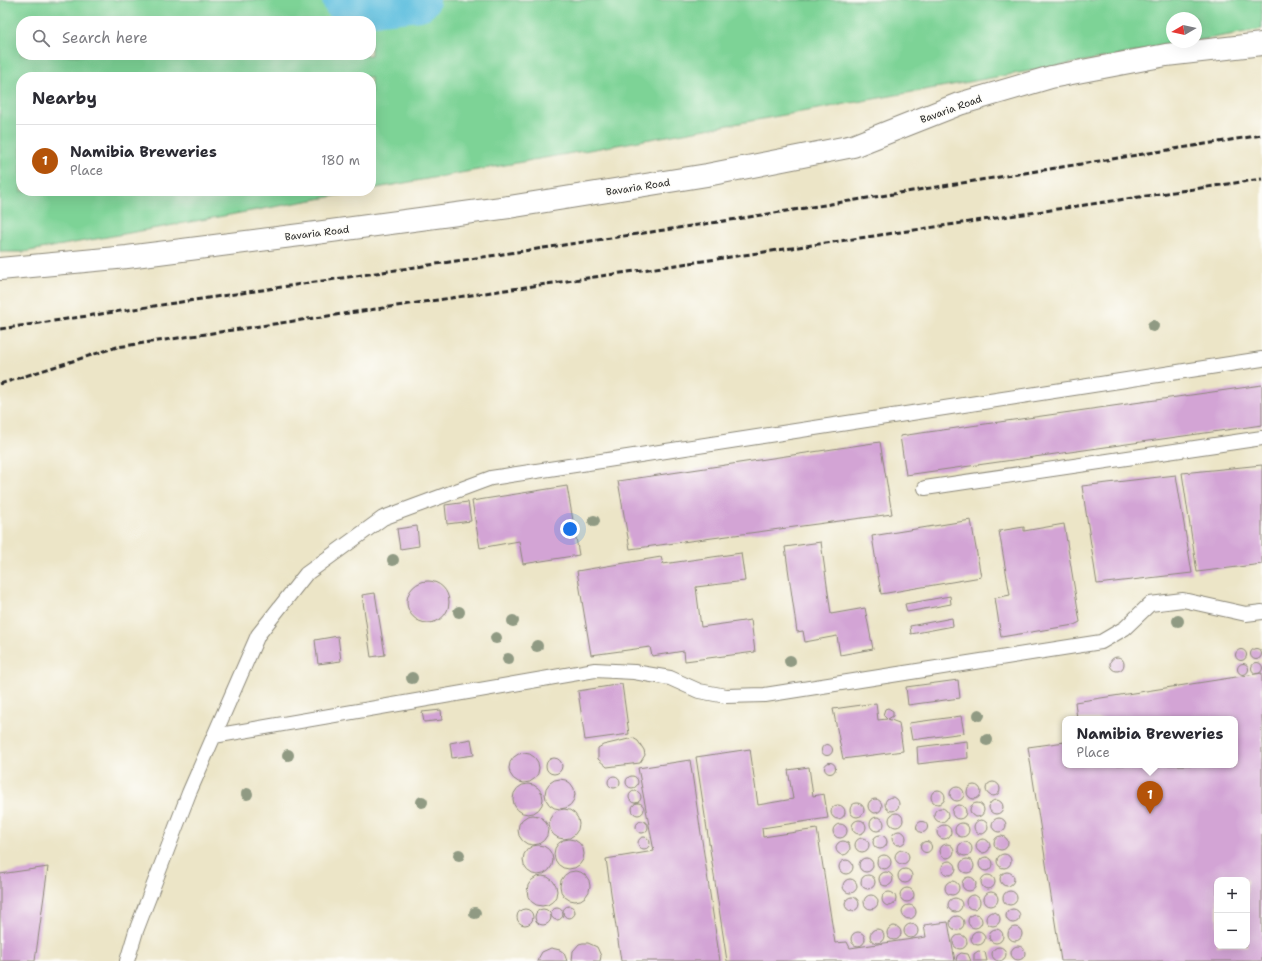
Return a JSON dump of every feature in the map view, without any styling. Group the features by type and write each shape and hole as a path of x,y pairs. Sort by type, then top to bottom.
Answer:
{"street":[{"name":"Bavaria Road","path":"0,269 127,257 370,226 509,207 707,175 853,146 960,104 1051,77 1166,55 1262,44"}],"lane":[{"path":"127,961 136,931 189,793 258,636 306,574 383,518 484,481 507,476 1262,359"},
{"path":"924,488 1262,438"},
{"path":"214,736 595,670 634,672 670,678 699,691 726,696 765,695 1101,642 1125,628 1150,604 1183,600 1246,614 1262,612"}],"green space":[{"path":"0,0 1262,0 1262,29 1202,40 1202,12 1166,12 1166,47 376,188 376,72 16,72 16,196 334,196 24,252 0,252"}],"building":[{"path":"1262,385 1262,425 906,475 900,436"},
{"path":"880,442 892,514 630,549 618,481"},
{"path":"1262,465 1262,564 1197,572 1182,473"},
{"path":"1176,475 1192,573 1097,584 1082,486"},
{"path":"567,486 579,555 523,564 519,541 480,548 472,501"},
{"path":"468,502 471,521 447,524 445,505"},
{"path":"971,520 981,577 881,594 872,536"},
{"path":"1064,524 1080,622 1074,625 1001,637 995,598 1010,595 999,531 1024,527 1024,531"},
{"path":"417,526 419,546 400,549 397,529"},
{"path":"821,542 831,614 865,608 873,649 840,655 837,636 805,642 803,631 797,632 785,547"},
{"path":"741,553 745,581 696,587 701,627 751,620 755,652 685,661 684,651 652,656 650,647 591,655 577,571 661,557 663,564"},
{"path":"424,581 432,581 440,584 446,590 449,602 446,614 440,620 432,623 424,623 416,620 410,614 407,606 407,598 410,590 416,584"},
{"path":"375,593 385,655 371,657 362,595"},
{"path":"950,596 951,604 907,612 905,604"},
{"path":"952,618 953,626 911,634 910,626"},
{"path":"338,636 341,661 318,664 315,640"},
{"path":"1254,649 1258,649 1260,650 1260,658 1254,659 1251,656 1251,652"},
{"path":"1239,650 1243,650 1245,651 1245,659 1239,660 1236,657 1236,653"},
{"path":"1114,657 1120,657 1124,661 1124,667 1120,671 1114,671 1110,667 1110,661"},
{"path":"1255,663 1259,663 1261,664 1261,672 1255,673 1252,670 1252,666"},
{"path":"1241,664 1245,664 1247,665 1247,673 1241,674 1238,671 1238,667"},
{"path":"1262,673 1262,961 1061,961 1028,747 1062,742 1062,768 1238,768 1238,716 1077,716 1075,702"},
{"path":"958,680 960,698 908,705 906,687"},
{"path":"622,684 629,734 585,740 578,691"},
{"path":"876,703 878,720 887,719 883,715 885,709 888,708 893,711 893,716 888,719 899,723 903,751 843,759 833,709"},
{"path":"441,710 442,720 424,722 422,712"},
{"path":"961,716 964,733 912,740 909,723"},
{"path":"633,738 638,741 644,750 645,755 640,763 607,767 598,759 598,748 603,745"},
{"path":"471,739 474,755 452,758 450,743"},
{"path":"967,741 968,758 918,764 917,747"},
{"path":"825,745 829,745 831,746 831,754 825,755 822,752 822,748"},
{"path":"750,749 758,805 793,799 788,770 809,767 813,796 824,794 828,818 762,828 763,837 817,829 835,943 847,942 850,948 926,937 924,925 948,922 955,961 727,961 696,757"},
{"path":"524,753 530,754 538,762 538,774 530,782 524,783 518,782 510,774 509,768 510,762 518,754"},
{"path":"551,758 557,758 562,763 560,772 557,774 551,774 546,769 546,763"},
{"path":"690,760 720,961 621,961 606,859 654,851 638,768"},
{"path":"828,763 832,763 834,764 834,772 828,773 825,770 825,766"},
{"path":"614,776 618,778 620,782 618,786 614,788 610,786 608,782 610,778"},
{"path":"632,776 636,778 638,782 636,786 632,788 628,786 626,782 628,778"},
{"path":"560,779 566,780 574,788 574,800 566,808 560,809 554,808 546,800 545,794 546,788 554,780"},
{"path":"990,782 996,782 1000,786 1000,792 996,796 990,796 986,792 986,786"},
{"path":"528,784 534,785 542,793 542,805 534,813 528,814 522,813 514,805 513,799 514,793 522,785"},
{"path":"971,785 977,785 981,789 981,795 977,799 971,799 967,795 967,789"},
{"path":"954,787 960,787 964,791 964,797 960,801 954,801 950,797 950,791"},
{"path":"935,790 941,790 945,794 945,800 941,804 935,804 931,800 931,794"},
{"path":"635,791 639,793 641,797 639,801 635,803 631,801 629,797 631,793"},
{"path":"889,797 895,797 899,801 899,807 895,811 889,811 885,807 885,801"},
{"path":"872,799 878,799 882,803 882,809 878,813 872,813 868,809 868,803"},
{"path":"993,800 999,800 1003,804 1003,810 999,814 993,814 989,810 989,804"},
{"path":"638,803 642,805 644,809 642,813 638,815 634,813 632,809 634,805"},
{"path":"854,803 860,803 864,807 864,813 860,817 854,817 850,813 850,807"},
{"path":"974,803 980,803 984,807 984,813 980,817 974,817 970,813 970,807"},
{"path":"835,805 841,805 845,809 845,815 841,819 835,819 831,815 831,809"},
{"path":"956,805 962,805 966,809 966,815 962,819 956,819 952,815 952,809"},
{"path":"938,808 944,808 948,812 948,818 944,822 938,822 934,818 934,812"},
{"path":"564,809 570,810 578,818 578,830 570,838 564,839 558,838 550,830 549,824 550,818 558,810"},
{"path":"893,813 899,813 903,817 903,823 899,827 893,827 889,823 889,817"},
{"path":"533,815 539,816 547,824 547,836 539,844 533,845 527,844 519,836 518,830 519,824 527,816"},
{"path":"874,817 880,817 884,821 884,827 880,831 874,831 870,827 870,821"},
{"path":"996,818 1002,818 1006,822 1006,828 1002,832 996,832 992,828 992,822"},
{"path":"856,820 862,820 866,824 866,830 862,834 856,834 852,830 852,824"},
{"path":"978,820 984,820 988,824 988,830 984,834 978,834 974,830 974,824"},
{"path":"642,821 646,823 648,827 646,831 642,833 638,831 636,827 638,823"},
{"path":"920,822 924,822 926,823 926,831 920,832 917,829 917,825"},
{"path":"959,823 965,823 969,827 969,833 965,837 959,837 955,833 955,827"},
{"path":"837,824 843,824 847,828 847,834 843,838 837,838 833,834 833,828"},
{"path":"941,825 947,825 951,829 951,835 947,839 941,839 937,835 937,829"},
{"path":"896,831 902,831 906,835 906,841 902,845 896,845 892,841 892,835"},
{"path":"877,835 883,835 887,839 887,845 883,849 877,849 873,845 873,839"},
{"path":"998,836 1004,836 1008,840 1008,846 1004,850 998,850 994,846 994,840"},
{"path":"644,837 648,839 650,843 648,847 644,849 640,847 638,843 640,839"},
{"path":"859,838 865,838 869,842 869,848 865,852 859,852 855,848 855,842"},
{"path":"569,839 575,840 583,848 583,860 575,868 569,869 563,868 555,860 554,854 555,848 563,840"},
{"path":"980,839 986,839 990,843 990,849 986,853 980,853 976,849 976,843"},
{"path":"840,841 846,841 850,845 850,851 846,855 840,855 836,851 836,845"},
{"path":"924,842 928,842 930,843 930,851 924,852 921,849 921,845"},
{"path":"962,842 968,842 972,846 972,852 968,856 962,856 958,852 958,846"},
{"path":"944,844 950,844 954,848 954,854 950,858 944,858 940,854 940,848"},
{"path":"538,845 544,846 552,854 552,866 544,874 538,875 532,874 524,866 523,860 524,854 532,846"},
{"path":"899,850 905,850 909,854 909,860 905,864 899,864 895,860 895,854"},
{"path":"1001,854 1007,854 1011,858 1011,864 1007,868 1001,868 997,864 997,858"},
{"path":"881,855 887,855 891,859 891,865 887,869 881,869 877,865 877,859"},
{"path":"983,857 989,857 993,861 993,867 989,871 983,871 979,867 979,861"},
{"path":"863,858 869,858 873,862 873,868 869,872 863,872 859,868 859,862"},
{"path":"964,859 970,859 974,863 974,869 970,873 964,873 960,869 960,863"},
{"path":"843,860 849,860 853,864 853,870 849,874 843,874 839,870 839,864"},
{"path":"946,861 952,861 956,865 956,871 952,875 946,875 942,871 942,865"},
{"path":"48,867 35,961 0,961 0,874"},
{"path":"902,869 908,869 912,873 912,879 908,883 902,883 898,879 898,873"},
{"path":"575,871 581,872 589,880 589,892 581,900 575,901 569,900 561,892 560,886 561,880 569,872"},
{"path":"883,872 889,872 893,876 893,882 889,886 883,886 879,882 879,876"},
{"path":"1004,872 1010,872 1014,876 1014,882 1010,886 1004,886 1000,882 1000,876"},
{"path":"865,875 871,875 875,879 875,885 871,889 865,889 861,885 861,879"},
{"path":"985,875 991,875 995,879 995,885 991,889 985,889 981,885 981,879"},
{"path":"542,876 548,877 556,885 556,897 548,905 542,906 536,905 528,897 527,891 528,885 536,877"},
{"path":"966,877 972,877 976,881 976,887 972,891 966,891 962,887 962,881"},
{"path":"847,879 853,879 857,883 857,889 853,893 847,893 843,889 843,883"},
{"path":"949,881 955,881 959,885 959,891 955,895 949,895 945,891 945,885"},
{"path":"904,888 910,888 914,892 914,898 910,902 904,902 900,898 900,892"},
{"path":"1007,891 1013,891 1017,895 1017,901 1013,905 1007,905 1003,901 1003,895"},
{"path":"886,892 892,892 896,896 896,902 892,906 886,906 882,902 882,896"},
{"path":"988,892 994,892 998,896 998,902 994,906 988,906 984,902 984,896"},
{"path":"868,895 874,895 878,899 878,905 874,909 868,909 864,905 864,899"},
{"path":"970,895 976,895 980,899 980,905 976,909 970,909 966,905 966,899"},
{"path":"849,897 855,897 859,901 859,907 855,911 849,911 845,907 845,901"},
{"path":"952,898 958,898 962,902 962,908 958,912 952,912 948,908 948,902"},
{"path":"906,905 912,905 916,909 916,915 912,919 906,919 902,915 902,909"},
{"path":"569,906 573,908 575,912 573,916 569,918 565,916 563,912 565,908"},
{"path":"557,908 561,910 563,914 561,918 557,920 553,918 551,914 553,910"},
{"path":"522,909 528,909 533,914 531,923 528,925 522,925 517,920 517,914"},
{"path":"540,909 546,909 551,914 549,923 546,925 540,925 535,920 535,914"},
{"path":"1010,909 1016,909 1020,913 1020,919 1016,923 1010,923 1006,919 1006,913"},
{"path":"990,912 996,912 1000,916 1000,922 996,926 990,926 986,922 986,916"},
{"path":"972,914 978,914 982,918 982,924 978,928 972,928 968,924 968,918"},
{"path":"954,916 960,916 964,920 964,926 960,930 954,930 950,926 950,920"},
{"path":"908,924 914,924 918,928 918,934 914,938 908,938 904,934 904,928"},
{"path":"891,926 897,926 901,930 901,936 897,940 891,940 887,936 887,930"},
{"path":"1012,927 1018,927 1022,931 1022,937 1018,941 1012,941 1008,937 1008,931"},
{"path":"874,929 880,929 884,933 884,939 880,943 874,943 870,939 870,933"},
{"path":"993,929 999,929 1003,933 1003,939 999,943 993,943 989,939 989,933"},
{"path":"975,931 981,931 985,935 985,941 981,945 975,945 971,941 971,935"},
{"path":"855,932 861,932 865,936 865,942 861,946 855,946 851,942 851,936"},
{"path":"957,935 963,935 967,939 967,945 963,949 957,949 953,945 953,939"},
{"path":"588,943 597,947 601,956 600,961 572,961 573,951 579,944"},
{"path":"1015,946 1021,946 1025,950 1025,956 1021,960 1015,960 1011,956 1011,950"},
{"path":"996,947 1002,947 1006,951 1006,957 1002,961 996,961 992,957 992,951"},
{"path":"551,948 560,950 564,953 567,961 537,961 542,952"},
{"path":"978,951 985,952 987,961 974,961 974,954"},
{"path":"961,953 968,954 971,961 956,961 957,956"}],"waterway":[{"path":"343,0 360,6 419,0"}],"railway":[{"path":"0,329 718,222 1262,135"},
{"path":"0,384 117,347 1262,179"}],"place":[{"name":"Namibia Breweries","path":"1150,814"}]}
